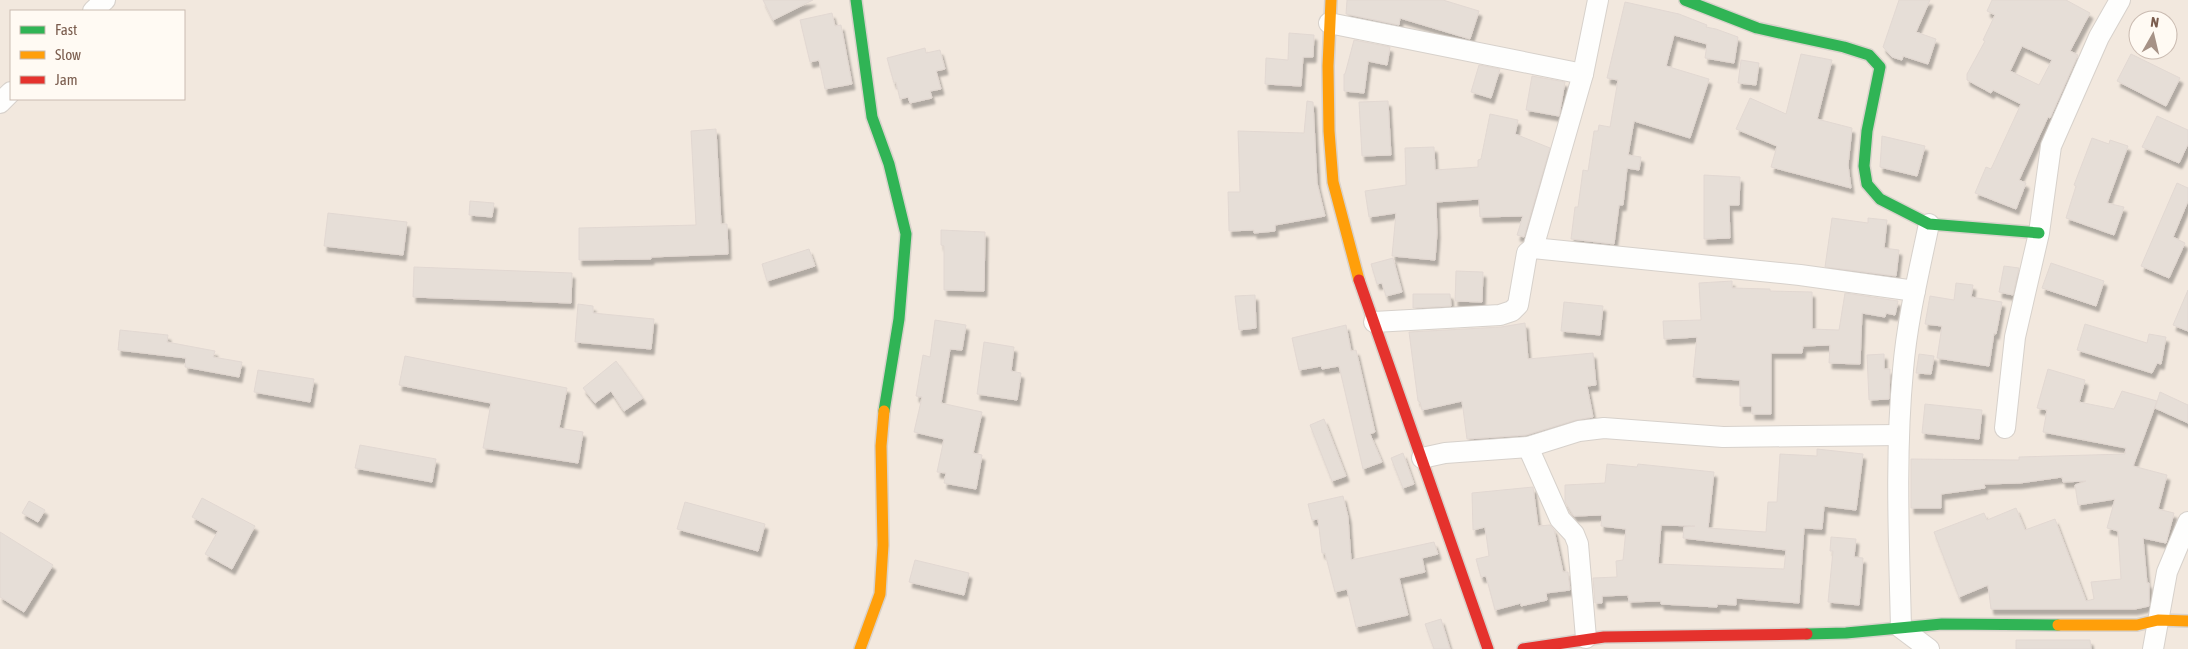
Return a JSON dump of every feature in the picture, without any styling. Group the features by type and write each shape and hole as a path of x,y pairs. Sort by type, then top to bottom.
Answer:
{"street":[{"path":"94,10 105,0"},
{"path":"856,0 872,117 889,164 906,234 899,319 886,390 881,446 884,545 880,594 860,649"},
{"path":"1331,0 1329,23 1329,131 1333,182 1355,268 1488,649"},
{"path":"1374,322 1500,315 1512,312 1518,305 1527,253 1533,248 1583,74 1598,0"},
{"path":"1685,0 1757,28 1844,47 1869,55 1880,67 1867,131 1864,166 1867,184 1880,199 1929,224 2039,233"},
{"path":"2005,428 2015,337 2039,233 2051,146 2099,37 2120,0"},
{"path":"1329,23 1583,74"},
{"path":"0,103 10,93"},
{"path":"1901,628 1899,435 1903,369 1915,291 1929,224"},
{"path":"1533,248 1800,275 1915,291"},
{"path":"1422,458 1445,454 1528,447 1579,431 1604,428 1723,438 1899,435"},
{"path":"1528,447 1560,519 1574,534 1578,544 1586,638"},
{"path":"2153,649 2167,572 2188,522"},
{"path":"1523,649 1586,638 1845,641 1901,628 1942,624 2136,625 2158,620 2188,621"},
{"path":"1901,628 1929,649"}],"shaded area":[{"path":"0,0 2188,0 2188,649 0,649"}],"building":[{"path":"763,0 813,0 773,20"},
{"path":"1347,0 1443,0 1479,11 1470,39 1400,18 1399,25 1346,14"},
{"path":"1899,0 1930,0 1916,32 1936,39 1928,64 1903,56 1902,60 1892,57 1883,47"},
{"path":"1992,0 2066,0 2090,13 2070,51 2078,55 2050,118 2048,117 2019,180 2026,183 2016,209 1975,193 1986,167 1991,169 2021,104 1993,90 1991,93 1967,80 1967,74 1985,41 1983,40 1995,15 1987,11","holes":["2022,46 2052,60 2039,85 2010,71"]},
{"path":"1625,2 1679,14 1707,25 1706,27 1738,37 1734,63 1705,58 1707,44 1674,35 1666,66 1709,79 1690,138 1634,121 1628,155 1641,157 1639,170 1627,168 1623,205 1619,205 1614,244 1571,239 1575,207 1578,207 1583,170 1588,171 1594,131 1598,131 1599,125 1610,127 1618,80 1607,78"},
{"path":"832,13 835,26 841,25 852,84 825,89 819,60 810,62 800,20"},
{"path":"1289,33 1314,35 1313,57 1303,57 1301,86 1265,84 1266,58 1288,60"},
{"path":"1354,40 1390,47 1387,65 1368,61 1364,93 1344,91 1344,74"},
{"path":"925,48 926,53 940,50 945,69 936,71 941,89 930,91 932,98 910,103 908,97 900,99 887,58"},
{"path":"1801,54 1832,60 1817,119 1852,128 1848,165 1851,188 1771,167 1777,146 1736,129 1750,98 1786,114"},
{"path":"1741,60 1759,63 1756,85 1738,83"},
{"path":"2128,60 2143,60 2180,78 2166,106 2117,81"},
{"path":"1479,65 1500,69 1491,98 1471,92"},
{"path":"1532,76 1565,82 1559,116 1526,110"},
{"path":"1307,101 1313,102 1317,183 1325,216 1275,225 1275,231 1254,233 1254,230 1229,231 1228,192 1240,192 1238,131 1304,133"},
{"path":"1388,101 1391,155 1362,156 1359,102"},
{"path":"1490,114 1518,120 1515,134 1550,148 1524,237 1517,235 1523,216 1480,217 1479,199 1436,202 1437,233 1435,260 1392,256 1396,213 1369,217 1365,191 1406,185 1405,148 1434,147 1435,170 1478,167 1478,160 1481,159"},
{"path":"2157,116 2188,130 2188,144 2179,163 2142,147"},
{"path":"716,129 721,224 727,224 728,254 651,257 651,259 579,260 579,228 696,225 691,131"},
{"path":"1882,136 1925,146 1917,176 1880,167"},
{"path":"2092,138 2109,144 2110,140 2128,146 2107,203 2124,207 2114,235 2066,218 2076,186 2074,185"},
{"path":"1704,175 1740,177 1739,205 1729,205 1730,238 1704,239"},
{"path":"2177,183 2188,188 2188,201 2173,237 2185,243 2169,278 2141,266"},
{"path":"470,201 494,203 492,217 469,215"},
{"path":"328,213 407,222 403,255 324,246"},
{"path":"1832,218 1868,223 1868,218 1887,220 1884,248 1899,250 1896,276 1825,267"},
{"path":"941,230 985,232 984,291 944,290 944,246 941,245"},
{"path":"809,249 815,266 767,281 762,264"},
{"path":"1393,258 1402,292 1386,296 1382,283 1377,284 1371,264"},
{"path":"2051,263 2104,281 2096,306 2042,288"},
{"path":"2004,266 2019,268 2013,295 1999,292"},
{"path":"414,267 572,273 571,303 413,297"},
{"path":"1456,271 1483,272 1482,302 1455,301"},
{"path":"1732,281 1732,288 1812,292 1812,329 1839,330 1845,293 1898,301 1895,315 1886,313 1885,317 1862,313 1860,364 1829,363 1830,345 1803,346 1802,353 1771,353 1771,414 1752,414 1752,406 1740,406 1740,380 1693,377 1697,337 1664,339 1663,321 1701,320 1699,283"},
{"path":"1956,283 1973,285 1971,297 2002,302 1996,334 1994,333 1989,366 1937,358 1942,326 1925,324 1930,296 1954,300"},
{"path":"2188,290 2188,331 2173,325"},
{"path":"1413,294 1450,294 1451,306 1413,308"},
{"path":"1255,295 1256,328 1239,330 1235,296"},
{"path":"1564,302 1603,306 1600,335 1561,331"},
{"path":"578,304 593,306 593,313 654,319 651,349 575,342"},
{"path":"935,320 966,325 962,350 950,349 941,403 982,412 973,453 982,455 976,489 944,483 946,473 937,472 944,439 914,432 922,397 916,396 923,355 930,357"},
{"path":"1525,323 1528,359 1593,353 1596,385 1587,386 1593,417 1576,420 1526,435 1467,439 1462,401 1422,410 1418,401 1409,332 1501,327"},
{"path":"2085,324 2147,343 2149,334 2166,337 2161,364 2157,363 2152,373 2077,350"},
{"path":"1346,325 1351,351 1356,350 1375,432 1370,434 1382,462 1363,469 1339,366 1322,369 1321,366 1299,370 1292,338"},
{"path":"120,330 168,335 167,342 215,351 213,357 242,362 239,377 185,367 186,358 118,350"},
{"path":"984,342 1014,347 1011,371 1021,373 1017,400 977,394"},
{"path":"1884,354 1884,369 1890,369 1889,399 1869,400 1867,355"},
{"path":"1919,354 1934,356 1931,374 1916,373"},
{"path":"405,356 567,388 559,428 583,432 578,463 483,448 491,403 399,385"},
{"path":"616,361 643,398 624,411 611,391 595,403 583,388"},
{"path":"2048,369 2085,380 2079,402 2114,409 2122,391 2157,401 2133,466 2167,475 2158,509 2174,513 2166,543 2143,538 2147,583 2149,583 2149,606 2135,609 1991,609 1988,585 1959,597 1934,532 1984,513 1987,520 2016,508 2025,530 2055,519 2086,601 2094,599 2091,582 2121,579 2118,531 2107,528 2115,499 2078,505 2075,485 2086,481 2063,482 2062,477 2020,483 1984,484 1985,488 1941,494 1941,508 1911,508 1911,459 2019,460 2019,457 2125,454 2126,448 2043,432 2047,410 2037,408"},
{"path":"258,370 314,379 310,402 254,392"},
{"path":"2160,392 2188,405 2188,423 2155,408"},
{"path":"1925,404 1982,410 1979,439 1922,433"},
{"path":"1324,419 1346,476 1332,481 1310,425"},
{"path":"360,445 436,459 432,482 355,468"},
{"path":"1817,449 1863,454 1856,510 1824,506 1822,529 1804,528 1799,603 1736,598 1736,605 1717,604 1717,607 1661,604 1661,601 1629,602 1628,595 1602,596 1602,603 1595,603 1593,578 1617,577 1616,561 1623,560 1626,529 1601,526 1602,515 1574,516 1565,502 1565,485 1605,483 1607,464 1637,467 1638,464 1714,472 1708,528 1766,532 1768,502 1777,502 1780,454 1817,456","holes":["1661,525 1695,526 1684,527 1683,538 1786,550 1784,569 1658,564"]},
{"path":"1403,453 1414,484 1403,488 1391,458"},
{"path":"1533,487 1538,526 1550,525 1554,530 1563,572 1568,572 1570,590 1546,593 1547,600 1521,606 1521,603 1495,610 1486,576 1481,577 1476,559 1489,556 1485,527 1473,530 1472,493"},
{"path":"1343,496 1348,517 1351,560 1434,542 1438,554 1422,558 1425,572 1399,578 1408,615 1356,627 1347,589 1335,592 1325,553 1322,553 1318,519 1312,520 1308,504"},
{"path":"202,498 255,526 232,569 205,554 218,531 192,517"},
{"path":"29,501 45,510 38,522 22,513"},
{"path":"685,502 765,524 758,551 677,529"},
{"path":"0,532 53,565 24,612 0,597"},
{"path":"1831,537 1856,539 1854,557 1863,558 1859,605 1828,602 1833,551 1830,551"},
{"path":"915,560 969,573 964,595 909,582"},
{"path":"1441,619 1450,649 1434,649 1425,624"},
{"path":"2016,640 2090,640 2091,649 2016,649"}],"traffic: fast":[{"path":"856,0 872,117 889,164 906,234 899,319 884,411"},
{"path":"1685,0 1757,28 1844,47 1869,55 1880,67 1867,131 1864,166 1867,184 1880,199 1929,224 2039,233"},
{"path":"1807,634 1846,633 1942,624 2058,625"}],"traffic: slow":[{"path":"1331,0 1328,66 1329,131 1333,182 1359,280"},
{"path":"860,649 880,594 883,545 881,446 884,411"},
{"path":"2058,625 2137,625 2158,620 2188,621"}],"traffic: jam":[{"path":"1359,280 1488,649"},
{"path":"1523,649 1604,637 1807,634"}]}
